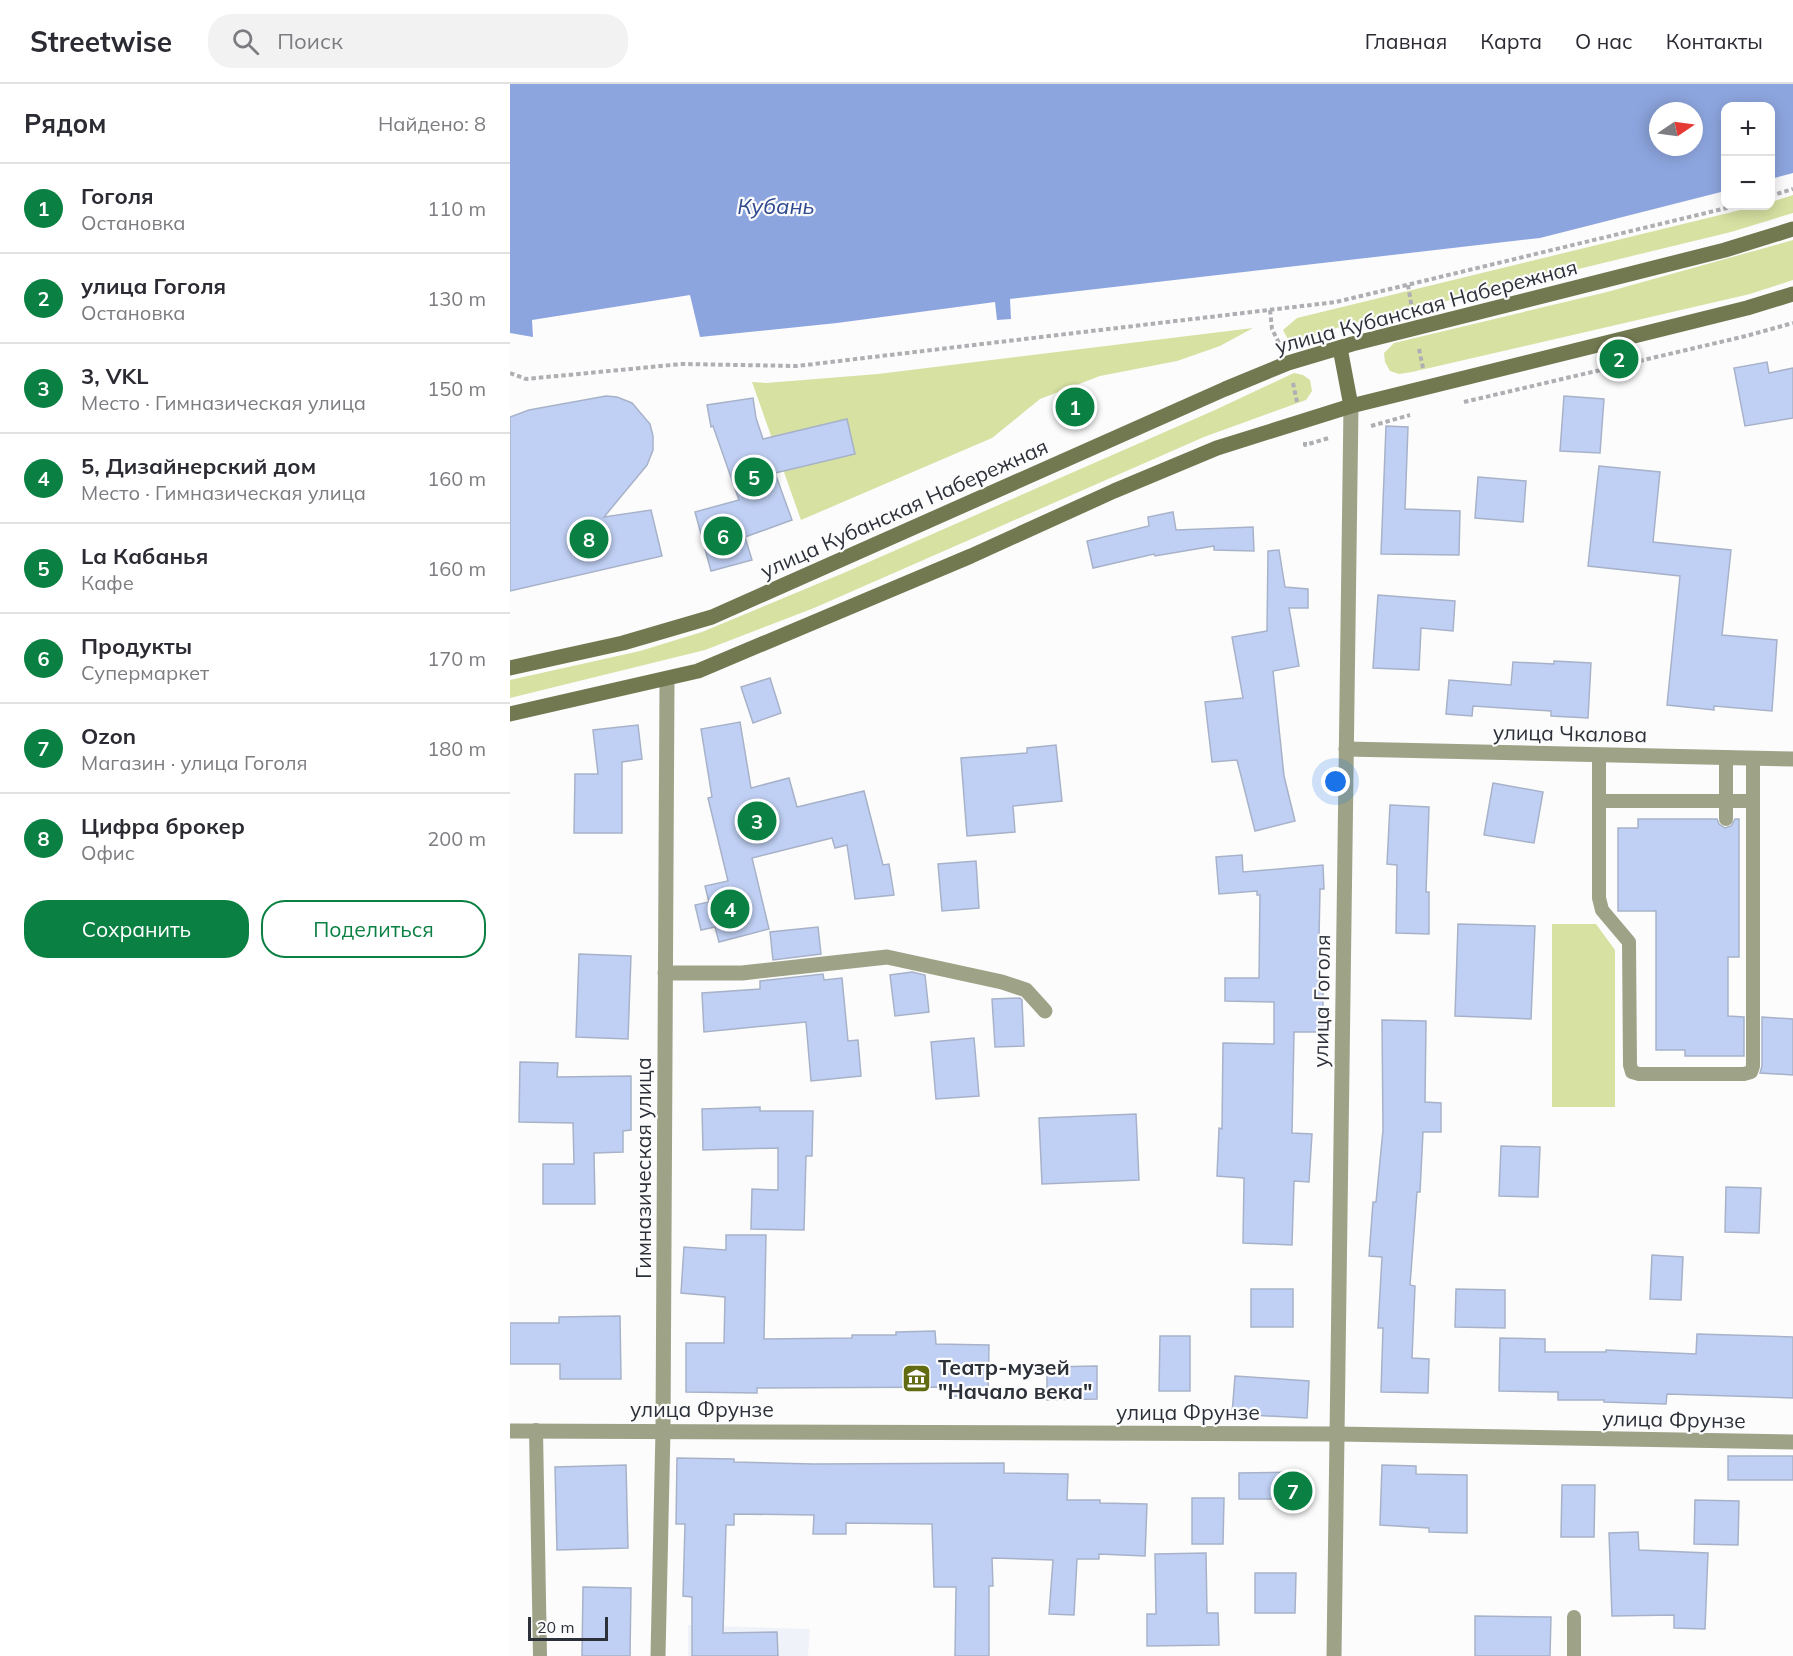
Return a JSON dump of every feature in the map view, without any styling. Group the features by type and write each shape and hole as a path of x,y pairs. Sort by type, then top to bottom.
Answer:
{"main road":[{"name":"улица Кубанская Набережная","path":"510,668 623,643 712,617 1288,363 1725,250 1793,229"},
{"path":"510,714 667,680 709,667 1217,448 1351,406 1747,308 1793,294"},
{"name":"улица Гоголя","path":"1341,348 1351,406"}],"street":[{"name":"улица Гоголя","path":"1334,1656 1351,406"},
{"name":"Гимназическая улица","path":"658,1656 663,1430 667,680"},
{"name":"улица Чкалова","path":"1346,749 1793,759"},
{"path":"665,973 742,973 886,957 1010,984 1026,990 1045,1011"},
{"name":"улица Фрунзе","path":"510,1431 1336,1434 1793,1442"}],"lane":[{"path":"1599,755 1599,898 1602,910 1629,942 1630,1065 1632,1072 1639,1074 1744,1074 1751,1072 1753,1066 1753,758"},
{"path":"1726,757 1726,819"},
{"path":"1599,801 1752,801"},
{"path":"536,1430 540,1656"},
{"path":"1574,1617 1574,1656"}],"path":[{"path":"1775,194 1793,189"},
{"path":"510,373 526,379 682,364 797,366 1336,302 1721,209"},
{"path":"1408,285 1409,291"},
{"path":"1270,310 1272,329"},
{"path":"1453,405 1746,336 1793,322"}],"shaded area":[{"path":"688,1625 810,1629 808,1656 688,1656"}],"green space":[{"path":"1793,195 1793,213 1731,232 1343,326 1290,343 1283,330 1297,318 1741,210 1775,210 1775,201"},
{"path":"1793,240 1793,280 1750,294 1412,372 1399,374 1390,371 1385,362 1384,353 1394,343 1607,292"},
{"path":"1253,328 1220,346 1177,361 1100,376 1040,399 992,438 801,520 752,382 766,383 878,374"},
{"path":"1294,373 1310,380 1312,391 1306,400 1204,437 814,608 705,650 510,698 510,680 640,651 702,632 846,572"},
{"path":"1552,924 1596,924 1615,950 1615,1107 1552,1107"}],"water":[{"name":"Кубань","path":"510,84 1793,84 1793,173 1775,178 1775,102 1721,102 1721,192 1540,238 1010,299 1011,319 997,320 995,302 837,323 700,337 690,295 532,320 533,337 510,333"}],"building":[{"path":"1767,362 1769,373 1793,368 1793,418 1745,426 1734,368"},
{"path":"606,396 617,397 632,403 650,424 653,450 647,465 604,517 651,510 662,556 510,591 510,417 529,410"},
{"path":"1564,396 1604,399 1600,453 1560,451"},
{"path":"753,398 756,418 763,439 847,419 855,454 775,473 792,520 745,537 752,560 711,571 695,512 739,500 713,426 711,427 707,405"},
{"path":"1386,426 1408,427 1405,509 1460,511 1459,555 1381,554"},
{"path":"1599,466 1660,472 1653,542 1731,550 1722,635 1777,640 1772,711 1714,706 1714,710 1667,705 1680,576 1588,566"},
{"path":"1478,477 1526,481 1523,522 1475,518"},
{"path":"1173,512 1176,530 1253,527 1254,551 1214,550 1214,546 1155,556 1154,554 1093,568 1087,541 1149,526 1148,517"},
{"path":"1279,550 1285,587 1308,589 1308,608 1289,608 1299,666 1273,671 1284,776 1295,821 1255,831 1237,760 1212,762 1205,702 1243,698 1232,637 1267,631 1268,551"},
{"path":"1378,595 1455,601 1453,631 1421,628 1419,670 1373,668"},
{"path":"1554,661 1591,663 1588,718 1551,716 1551,711 1473,706 1472,716 1446,714 1449,680 1511,685 1513,662 1554,664"},
{"path":"770,678 781,713 753,723 741,687"},
{"path":"740,722 751,788 789,778 797,807 864,791 883,865 889,864 894,895 855,899 847,845 835,848 832,838 752,858 769,929 719,942 715,927 701,930 695,905 709,902 705,886 728,881 708,798 712,797 701,729"},
{"path":"638,725 642,759 622,762 622,833 574,833 575,774 598,774 593,730"},
{"path":"1056,745 1062,801 1013,806 1015,832 967,836 961,758 1027,753 1027,748"},
{"path":"1493,783 1543,792 1534,843 1484,835"},
{"path":"1390,805 1429,807 1426,892 1429,892 1429,934 1396,933 1397,865 1387,864"},
{"path":"1638,819 1717,819 1719,824 1725,828 1731,826 1735,819 1739,819 1739,957 1728,957 1728,1016 1744,1017 1744,1056 1685,1056 1685,1050 1656,1050 1656,911 1618,911 1618,828 1638,828"},
{"path":"1242,855 1243,872 1323,865 1324,889 1320,889 1318,988 1323,988 1323,1032 1294,1032 1292,1133 1312,1134 1309,1182 1294,1181 1292,1245 1243,1243 1244,1178 1217,1176 1219,1128 1222,1129 1223,1043 1274,1044 1274,1002 1225,1001 1225,978 1259,978 1260,895 1257,895 1257,891 1219,894 1216,857"},
{"path":"976,861 979,908 942,911 938,864"},
{"path":"1458,924 1535,926 1531,1019 1455,1016"},
{"path":"818,927 821,954 773,960 770,932"},
{"path":"579,954 631,956 628,1039 576,1037"},
{"path":"912,972 925,975 929,1012 895,1016 890,975"},
{"path":"823,974 824,980 842,978 848,1041 858,1040 861,1076 811,1081 806,1022 704,1032 702,993 760,989 760,981"},
{"path":"1020,998 1022,1000 1024,1046 995,1047 992,999"},
{"path":"1762,1017 1793,1019 1793,1075 1760,1073"},
{"path":"1382,1020 1426,1021 1425,1102 1441,1103 1441,1132 1423,1132 1420,1192 1417,1192 1410,1285 1415,1286 1412,1358 1429,1359 1428,1393 1381,1392 1383,1328 1378,1328 1382,1257 1369,1256 1373,1202 1376,1202 1383,1130"},
{"path":"974,1038 979,1096 936,1099 931,1042"},
{"path":"520,1062 558,1063 557,1077 631,1076 631,1130 623,1131 623,1152 594,1153 595,1204 543,1204 543,1164 574,1164 573,1123 519,1122"},
{"path":"760,1107 760,1111 813,1111 812,1156 806,1156 804,1230 751,1229 752,1189 778,1190 778,1148 703,1150 702,1109"},
{"path":"1136,1114 1139,1180 1042,1184 1039,1118"},
{"path":"1501,1146 1540,1147 1538,1197 1499,1196"},
{"path":"1726,1187 1761,1188 1759,1233 1725,1232"},
{"path":"726,1235 766,1235 764,1339 852,1338 852,1335 896,1335 896,1332 935,1331 936,1344 989,1345 988,1397 952,1396 952,1387 757,1388 757,1393 686,1392 686,1343 724,1343 725,1297 681,1293 684,1247 726,1250"},
{"path":"1652,1255 1683,1257 1681,1300 1650,1299"},
{"path":"1251,1289 1293,1289 1293,1327 1251,1327"},
{"path":"1456,1289 1505,1290 1505,1328 1455,1327"},
{"path":"620,1316 621,1379 560,1379 560,1364 510,1364 510,1323 559,1323 559,1317"},
{"path":"1697,1334 1793,1337 1793,1398 1667,1394 1666,1404 1558,1400 1558,1392 1499,1391 1500,1338 1545,1339 1545,1352 1606,1352 1606,1350 1696,1354"},
{"path":"1160,1336 1190,1336 1190,1391 1159,1391"},
{"path":"1097,1366 1097,1399 1047,1400 1047,1367"},
{"path":"1235,1376 1309,1381 1307,1418 1232,1414"},
{"path":"1728,1456 1793,1456 1793,1480 1728,1480"},
{"path":"677,1458 814,1464 1004,1463 1004,1473 1068,1474 1067,1500 1147,1504 1145,1556 1099,1554 1099,1559 1077,1559 1074,1615 1049,1614 1053,1560 992,1558 993,1586 989,1586 989,1656 955,1656 956,1587 934,1587 932,1524 846,1523 846,1534 813,1534 814,1515 734,1514 734,1525 726,1525 723,1633 777,1632 778,1656 692,1656 692,1597 683,1596 685,1524 676,1524"},
{"path":"626,1465 628,1548 557,1550 555,1467"},
{"path":"1382,1465 1416,1466 1416,1474 1467,1475 1467,1533 1429,1532 1429,1528 1380,1525"},
{"path":"1301,1472 1301,1499 1239,1499 1239,1473"},
{"path":"1562,1485 1595,1485 1594,1537 1561,1537"},
{"path":"1192,1498 1224,1498 1223,1544 1192,1544"},
{"path":"1695,1500 1739,1501 1738,1545 1694,1544"},
{"path":"1638,1532 1639,1550 1708,1553 1705,1629 1674,1628 1674,1615 1612,1616 1609,1533"},
{"path":"1206,1553 1207,1613 1218,1613 1219,1645 1147,1646 1147,1614 1156,1614 1155,1554"},
{"path":"1255,1573 1296,1573 1295,1613 1255,1613"},
{"path":"583,1587 631,1588 630,1656 582,1656"},
{"path":"1475,1616 1551,1617 1550,1656 1475,1656"}],"place":[{"name":"улица Гоголя","path":"1619,359"},
{"name":"Гоголя","path":"1075,407"},
{"name":"La Кабанья","path":"754,477"},
{"name":"Продукты","path":"723,536"},
{"name":"Цифра брокер","path":"589,539"},
{"name":"3, VKL","path":"757,821"},
{"name":"5, Дизайнерский дом","path":"730,909"},
{"name":"Театр-музей \"Начало века\"","path":"917,1379"},
{"name":"Ozon","path":"1293,1491"}]}
